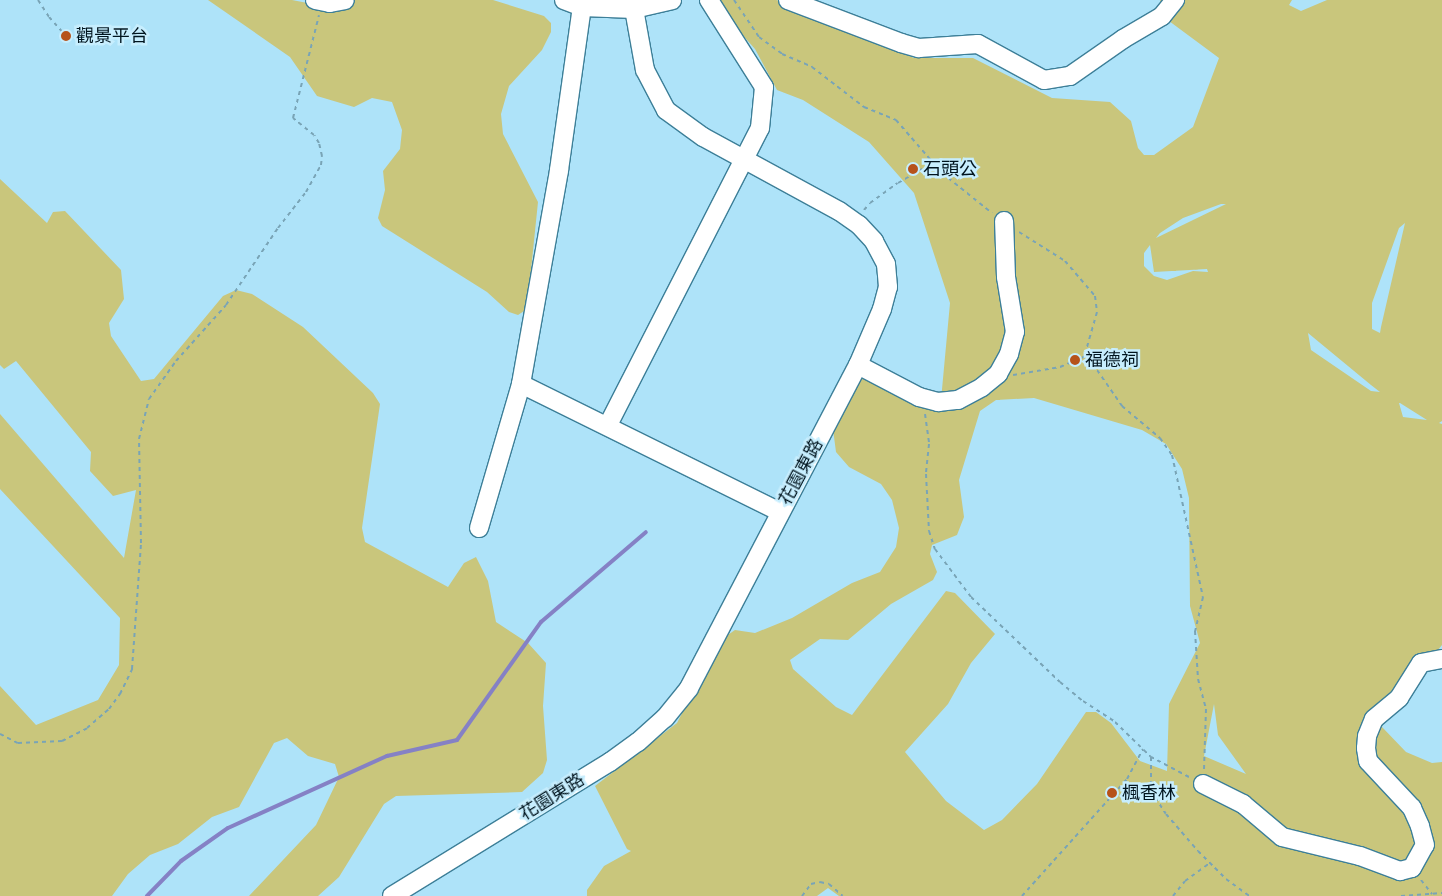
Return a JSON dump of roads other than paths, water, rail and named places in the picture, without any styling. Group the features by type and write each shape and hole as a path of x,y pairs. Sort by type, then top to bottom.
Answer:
{"street":[{"path":"318,2 345,0"},
{"path":"564,0 582,7 634,9 672,0"},
{"path":"608,425 760,128 764,87 709,0"},
{"path":"788,0 919,48 978,44 1044,80 1070,76 1123,39 1162,16 1175,0"},
{"path":"479,528 521,384 559,170 582,7"},
{"name":"花園東路","path":"392,896 610,762 638,742 665,718 689,688 858,365 882,308 888,286 886,264 874,241 855,222 839,211 703,137 666,110 645,70 634,9"},
{"path":"858,365 919,397 938,402 958,400 982,387 998,374 1009,354 1015,332 1006,276 1004,221"},
{"path":"521,384 608,425 780,512"},
{"path":"1202,784 1243,804 1282,837 1360,856 1400,871 1412,868 1425,845 1420,826 1412,808 1368,761 1367,736 1374,720 1399,698 1421,663 1442,659"}],"waterway":[{"path":"147,896 181,861 228,828 387,756 457,740 541,622 646,532"}],"place":[{"name":"觀景平台","path":"66,36"},
{"name":"石頭公","path":"913,169"},
{"name":"福德祠","path":"1075,360"},
{"name":"楓香林","path":"1112,793"}]}
